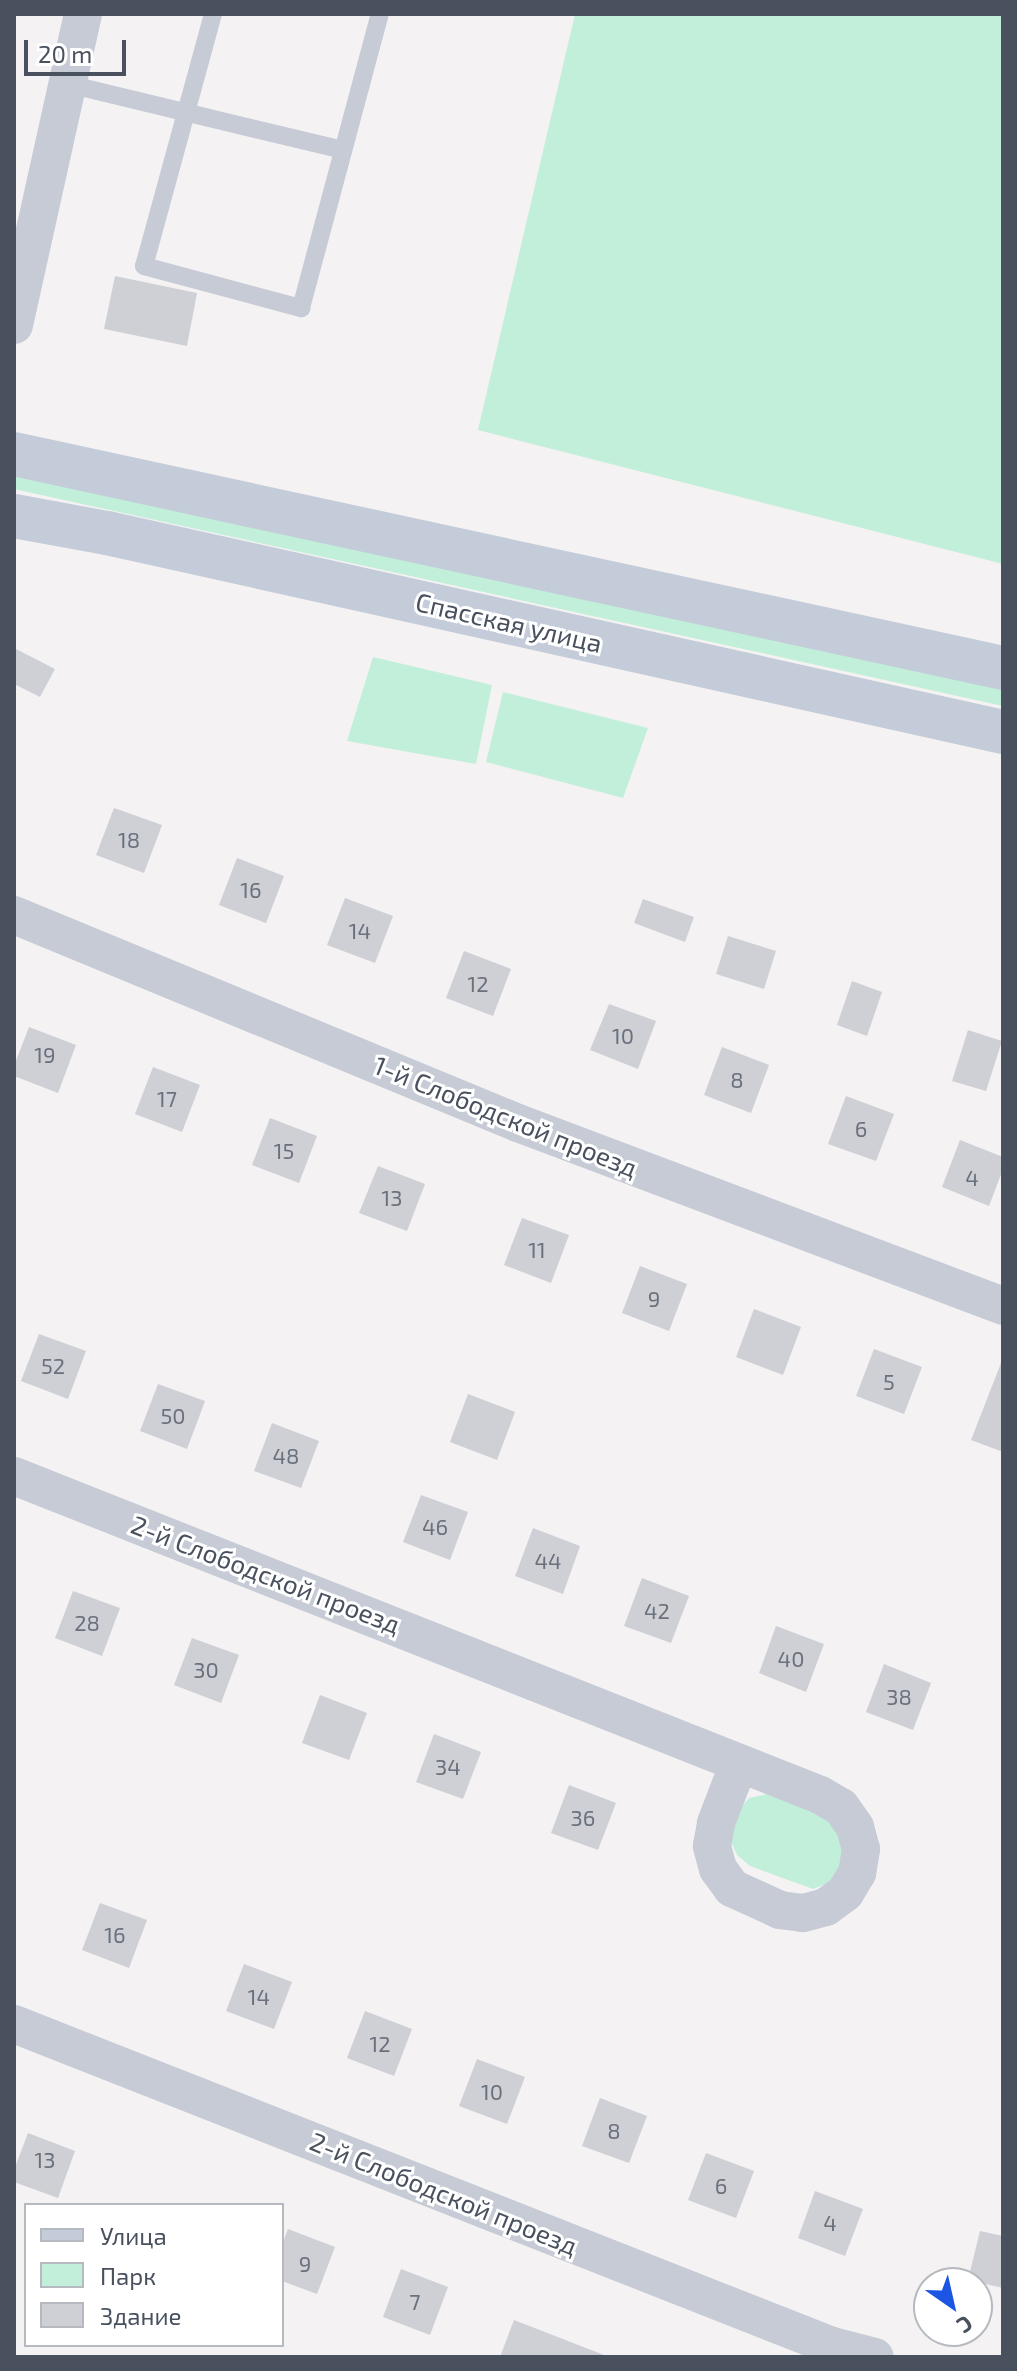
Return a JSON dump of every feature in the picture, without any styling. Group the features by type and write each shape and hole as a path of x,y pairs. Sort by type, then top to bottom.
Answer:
{"street":[{"path":"14,325 83,14"},
{"path":"14,454 1003,668"},
{"name":"Спасская улица","path":"14,516 107,533 1003,732"},
{"name":"1-й Слободской проезд","path":"14,915 518,1123 1003,1306"},
{"name":"2-й Слободской проезд","path":"14,1476 739,1763"},
{"name":"2-й Слободской проезд","path":"14,2024 832,2346 875,2357"}],"lane":[{"path":"213,14 144,266 301,308 380,14"},
{"path":"68,84 343,150"}],"green space":[{"path":"575,14 1003,14 1003,564 478,430"},
{"path":"14,466 1003,683 1003,706 14,489"},
{"path":"373,657 492,685 476,764 347,741"},
{"path":"503,692 648,728 623,798 486,762"},
{"path":"772,1793 828,1813 850,1850 833,1881 813,1889 750,1866 737,1855 729,1837 734,1816 749,1798"}],"building":[{"path":"115,276 197,293 187,346 104,329"},
{"path":"14,648 55,669 40,697 14,684"},
{"path":"114,808 162,825 144,873 96,855"},
{"path":"237,858 284,876 266,923 219,905"},
{"path":"345,898 393,916 375,963 327,945"},
{"path":"643,899 694,917 685,942 634,923"},
{"path":"728,936 776,951 764,989 716,974"},
{"path":"464,951 511,969 493,1016 446,998"},
{"path":"852,981 882,992 867,1036 837,1025"},
{"path":"609,1004 656,1021 638,1069 590,1050"},
{"path":"29,1027 76,1045 58,1093 14,1076 14,1066"},
{"path":"968,1030 1002,1041 986,1091 952,1081"},
{"path":"722,1047 769,1065 751,1113 704,1095"},
{"path":"153,1067 200,1085 182,1132 135,1114"},
{"path":"846,1096 894,1114 876,1161 828,1144"},
{"path":"270,1118 317,1136 299,1183 252,1165"},
{"path":"960,1140 1003,1157 1003,1169 989,1206 942,1187"},
{"path":"378,1166 425,1184 407,1231 359,1213"},
{"path":"522,1218 569,1235 551,1283 504,1265"},
{"path":"640,1266 687,1284 669,1331 622,1313"},
{"path":"754,1309 801,1327 783,1375 736,1357"},
{"path":"39,1334 86,1351 68,1399 21,1381"},
{"path":"874,1349 922,1367 904,1414 856,1396"},
{"path":"1003,1363 1003,1452 971,1440"},
{"path":"158,1384 205,1401 187,1449 140,1431"},
{"path":"468,1394 515,1412 497,1460 450,1442"},
{"path":"272,1423 319,1441 301,1488 254,1471"},
{"path":"421,1495 468,1512 450,1560 403,1542"},
{"path":"533,1528 580,1546 563,1594 515,1576"},
{"path":"642,1578 689,1596 671,1643 624,1626"},
{"path":"73,1591 120,1608 102,1656 55,1638"},
{"path":"776,1626 824,1644 806,1692 759,1673"},
{"path":"192,1638 239,1655 221,1703 174,1685"},
{"path":"884,1664 931,1683 913,1730 866,1712"},
{"path":"320,1695 367,1713 349,1760 302,1743"},
{"path":"434,1734 481,1752 463,1799 416,1782"},
{"path":"569,1785 616,1803 598,1850 551,1833"},
{"path":"100,1903 147,1920 129,1968 82,1950"},
{"path":"244,1964 292,1982 274,2029 226,2011"},
{"path":"365,2011 412,2029 394,2076 347,2058"},
{"path":"477,2059 525,2077 507,2124 459,2106"},
{"path":"600,2098 647,2116 629,2163 582,2146"},
{"path":"28,2133 75,2151 58,2198 14,2182 14,2170"},
{"path":"706,2153 754,2171 736,2218 688,2200"},
{"path":"815,2191 863,2209 845,2256 798,2238"},
{"path":"288,2229 335,2247 317,2294 284,2282 284,2240"},
{"path":"980,2231 1003,2236 1003,2288 993,2286 993,2267 971,2267"},
{"path":"401,2269 448,2287 430,2335 383,2317"},
{"path":"514,2320 604,2355 500,2357"}]}
